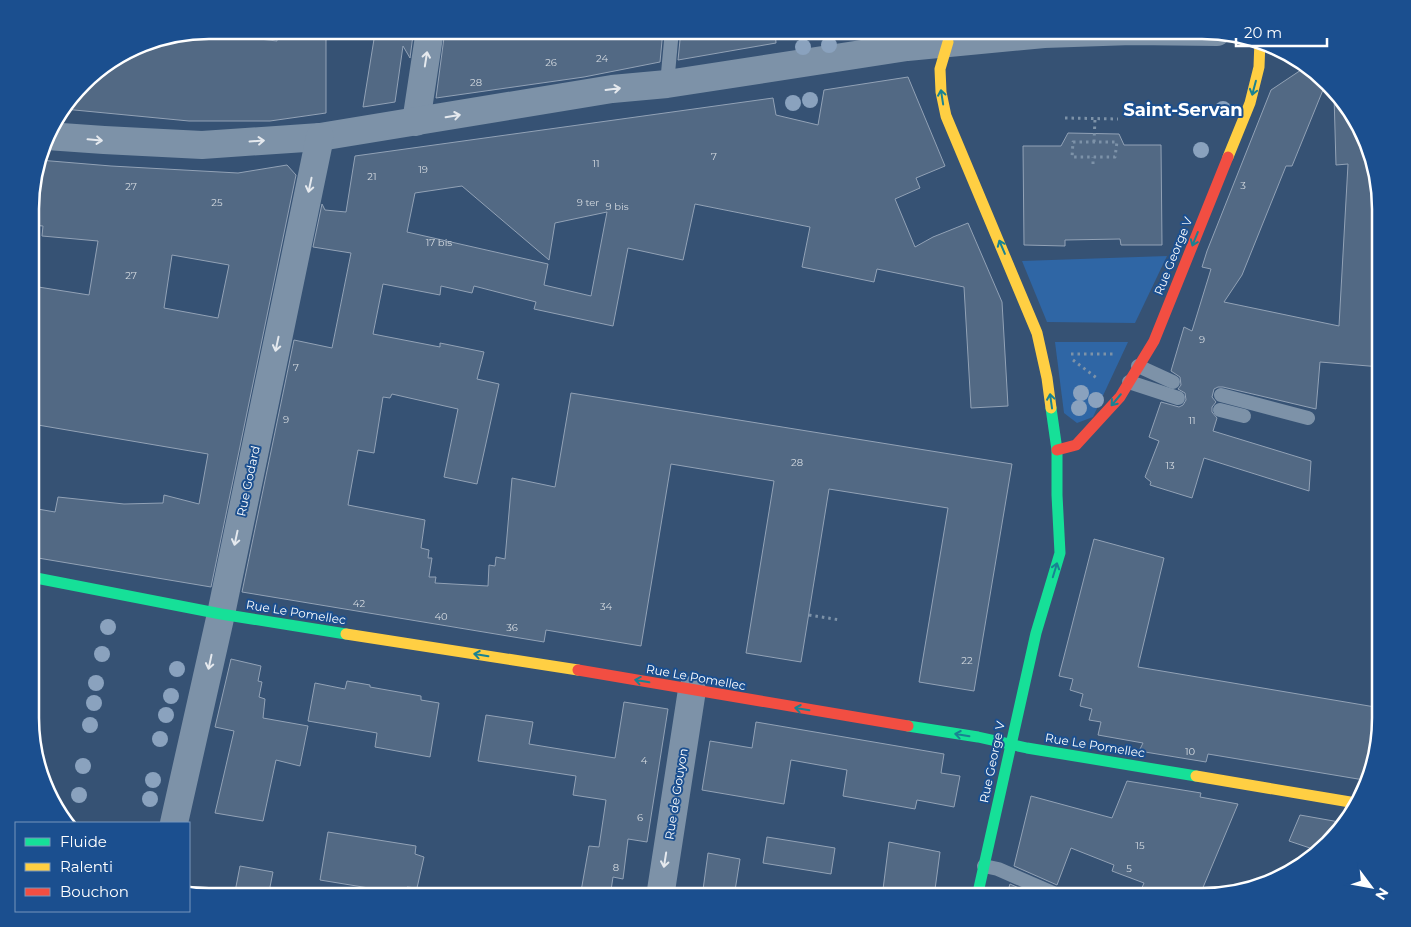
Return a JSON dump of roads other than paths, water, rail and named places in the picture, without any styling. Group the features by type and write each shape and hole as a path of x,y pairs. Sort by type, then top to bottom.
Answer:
{"street":[{"path":"416,122 429,39"},
{"path":"56,137 202,145 320,138 612,89 667,84 902,39"},
{"path":"917,39 948,42 975,39"},
{"name":"Rue George V","path":"948,42 940,69 941,92 946,116 1038,333 1047,378 1057,450 1060,553 1036,633 979,888"},
{"name":"Rue George V","path":"1057,450 1076,445 1120,396 1154,341 1250,102 1259,67 1260,49"},
{"name":"Rue Godard","path":"174,822 221,614 320,138"},
{"name":"Rue George V","path":"1047,542 1057,495"},
{"name":"Rue George V","path":"1036,633 1042,571"},
{"name":"Rue Le Pomellec","path":"39,578 221,614 597,673 1350,802"},
{"name":"Rue de Gouyon","path":"661,888 692,690"}],"lane":[{"path":"667,84 671,39"},
{"path":"1138,366 1173,382"},
{"path":"1129,382 1178,398"},
{"path":"1222,395 1308,418"},
{"path":"1220,410 1244,416"},
{"path":"984,866 998,868 1042,888"}],"district":[{"name":"Saint-Servan","path":"1183,110"}]}
